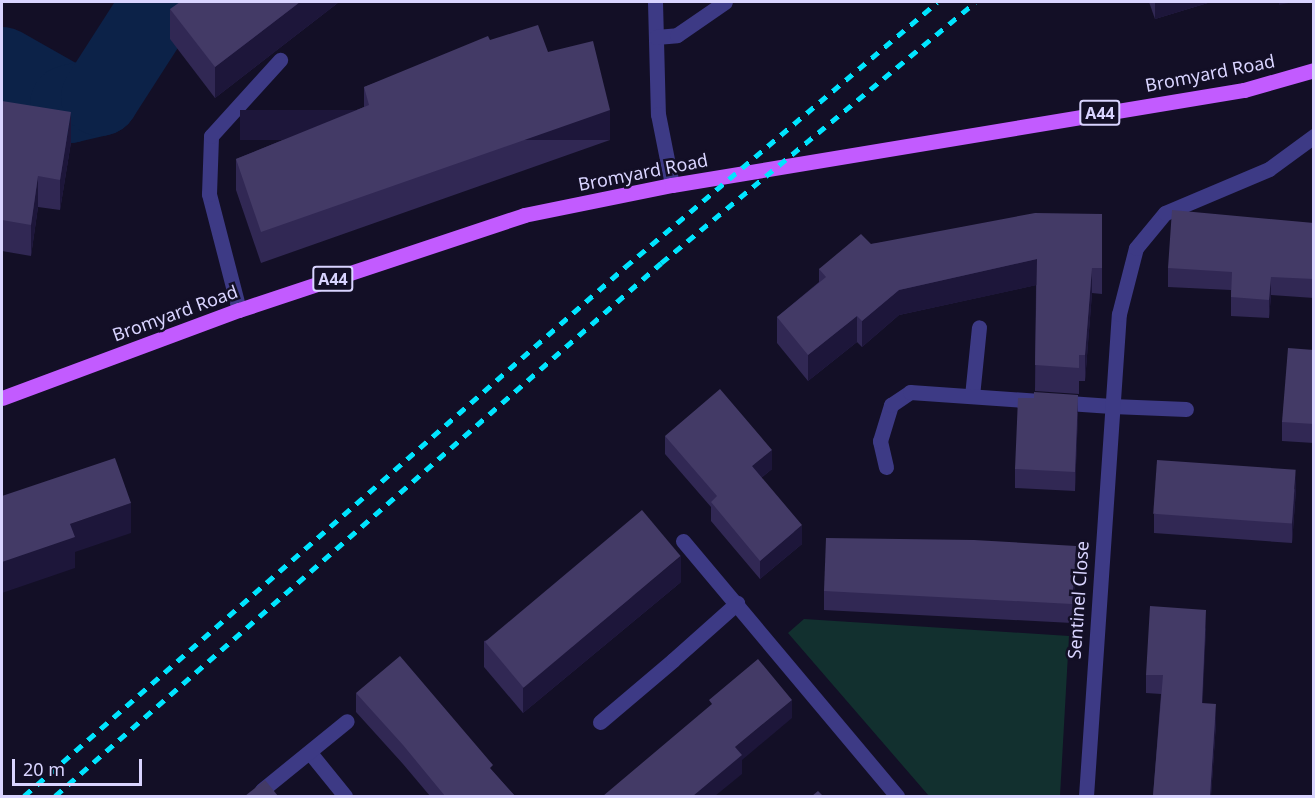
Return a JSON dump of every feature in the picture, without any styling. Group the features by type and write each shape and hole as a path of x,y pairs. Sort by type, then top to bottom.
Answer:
{"main road":[{"name":"Bromyard Road","path":"2,398 239,310 524,215 672,185 1244,90 1314,70"}],"street":[{"path":"655,2 658,114 672,185"},
{"path":"656,37 677,35 725,2"},
{"path":"239,310 209,194 211,136 280,60"},
{"name":"Sentinel Close","path":"1086,796 1119,314 1136,248 1165,213 1269,169 1314,136"},
{"path":"972,396 979,327"},
{"path":"886,467 880,441 891,405 910,392 1186,409"},
{"path":"683,541 897,796"},
{"path":"600,722 737,603"},
{"path":"262,790 311,754 347,721"},
{"path":"311,754 345,796"}],"green space":[{"path":"804,619 1069,636 1060,796 929,796 788,633"}],"building":[{"path":"180,2 300,2 215,67 170,9"},
{"path":"538,25 548,52 593,41 610,110 261,232 236,159 369,105 364,87 488,36 490,40"},
{"path":"2,101 71,112 60,180 38,176 31,225 2,220"},
{"path":"1172,210 1314,223 1314,279 1271,277 1269,300 1231,297 1232,272 1168,268"},
{"path":"1035,213 1102,214 1102,268 1092,268 1085,355 1079,355 1079,368 1035,365 1037,259 899,290 862,321 857,316 808,355 777,317 826,277 819,269 861,234 871,244"},
{"path":"1288,348 1314,350 1314,424 1282,422"},
{"path":"720,389 772,450 752,466 802,525 760,561 711,502 717,496 665,436"},
{"path":"1034,392 1078,395 1075,472 1015,469 1018,398 1034,398"},
{"path":"115,458 131,503 70,524 75,537 2,562 2,496"},
{"path":"1157,460 1296,470 1292,524 1153,514"},
{"path":"642,510 681,556 524,688 485,642"},
{"path":"826,538 974,540 1076,546 1072,604 824,591"},
{"path":"1150,606 1206,610 1202,703 1216,704 1210,796 1153,796 1163,675 1146,675"},
{"path":"400,656 493,765 490,768 515,796 445,796 356,693"},
{"path":"758,659 792,700 735,747 742,755 693,796 603,796 712,704 709,700"},
{"path":"265,780 278,796 245,796"},
{"path":"818,791 823,796 812,796"}],"waterway":[{"path":"2,66 69,104 100,97 161,2"}],"railway":[{"path":"24,796 625,267 937,2"},
{"path":"55,796 661,263 975,2"}]}
